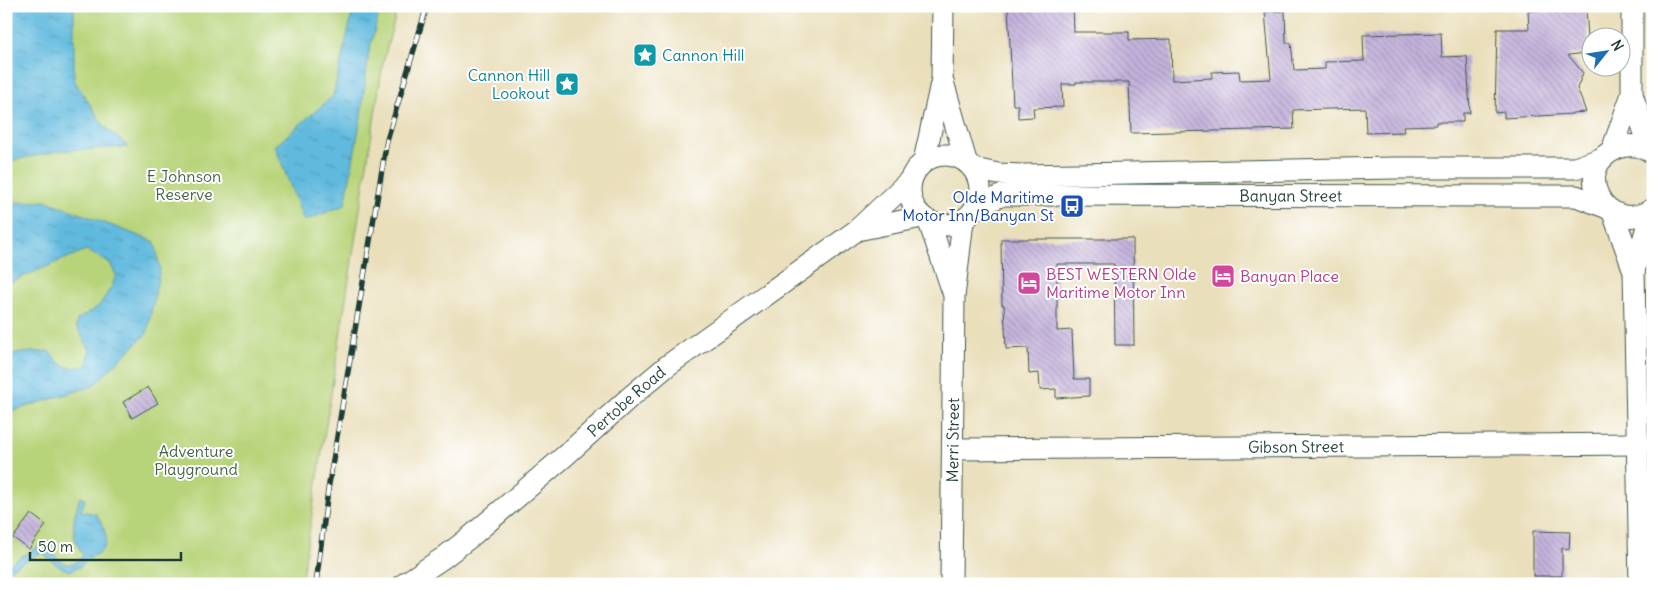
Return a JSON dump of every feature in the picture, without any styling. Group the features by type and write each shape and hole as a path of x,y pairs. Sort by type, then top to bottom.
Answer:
{"street":[{"path":"942,79 970,165 979,178 980,187 980,197 970,213 952,225 940,225 926,220 915,211 909,191 911,179 920,165 942,79 943,6"},
{"path":"1632,6 1632,94 1652,153"},
{"path":"1632,94 1607,154 1598,165 1595,183 1600,200 1609,210 1634,271"},
{"name":"Banyan Street","path":"970,165 998,174 1394,168 1574,168 1622,146 1642,147 1652,153"},
{"path":"920,165 934,156 945,154 956,156 970,165"},
{"name":"Pertobe Road","path":"404,584 469,538 668,366 857,230 909,181 920,165"},
{"path":"1394,168 1394,195"},
{"name":"Banyan Street","path":"970,213 1004,196 1020,195 1576,196 1623,216 1643,215 1652,210"},
{"path":"1640,584 1634,271 1652,210"},
{"name":"Merri Street","path":"952,584 954,297 970,213"},
{"name":"Pertobe Road","path":"857,230 926,220"},
{"name":"Merri Street","path":"926,220 954,297"},
{"name":"Gibson Street","path":"954,449 1638,444"}],"green space":[{"name":"E Johnson Reserve","path":"6,6 398,6 383,63 301,584 6,584"}],"water":[{"path":"6,6 74,6 74,80 104,126 128,147 58,151 6,162"},
{"path":"354,6 381,6 369,52 360,123 345,205 304,221 275,146 333,96"},
{"path":"47,201 155,242 160,269 147,333 93,386 6,413 6,359 15,353 49,351 57,361 65,366 74,368 87,366 90,350 76,326 77,320 99,306 112,286 116,275 110,263 86,250 6,284 6,203"},
{"path":"80,497 85,499 81,511 96,514 104,529 105,544 99,553 79,567 69,571 58,566 42,552 6,571 6,566 41,547 51,551 65,563 70,564 76,562 83,555 74,534 74,520"}],"building":[{"path":"1008,6 1073,6 1074,32 1129,32 1129,40 1171,39 1172,80 1212,78 1212,72 1239,71 1240,80 1271,79 1265,12 1285,11 1286,43 1291,43 1294,70 1325,69 1325,62 1364,61 1363,35 1441,33 1442,57 1467,56 1470,113 1463,113 1463,122 1436,122 1436,125 1403,126 1404,132 1366,133 1365,108 1293,110 1294,129 1131,133 1129,82 1076,82 1076,84 1062,84 1063,107 1033,108 1034,117 1018,118 1018,105 1013,105"},
{"path":"1586,8 1587,28 1582,28 1582,54 1568,55 1582,72 1577,88 1586,112 1504,118 1504,112 1495,113 1497,29 1529,29 1528,11"},
{"path":"1001,239 1133,239 1134,345 1115,345 1114,264 1057,264 1057,331 1072,330 1074,379 1089,379 1089,396 1056,398 1056,389 1040,390 1039,373 1029,374 1028,348 1006,349 1004,305 1002,305"},
{"path":"148,387 158,403 132,418 123,402"},
{"path":"31,514 46,525 29,549 13,538"},
{"path":"1533,531 1570,532 1569,549 1562,548 1562,576 1533,576"}],"railway":[{"path":"316,584 328,490 387,140 427,6"}],"place":[{"name":"Cannon Hill","path":"645,55"},
{"name":"Cannon Hill Lookout","path":"567,84"},
{"name":"Olde Maritime Motor Inn/Banyan St","path":"1072,206"},
{"name":"Banyan Place","path":"1223,276"},
{"name":"BEST WESTERN Olde Maritime Motor Inn","path":"1029,283"}],"park label":[{"name":"Adventure Playground","path":"196,460"}]}
